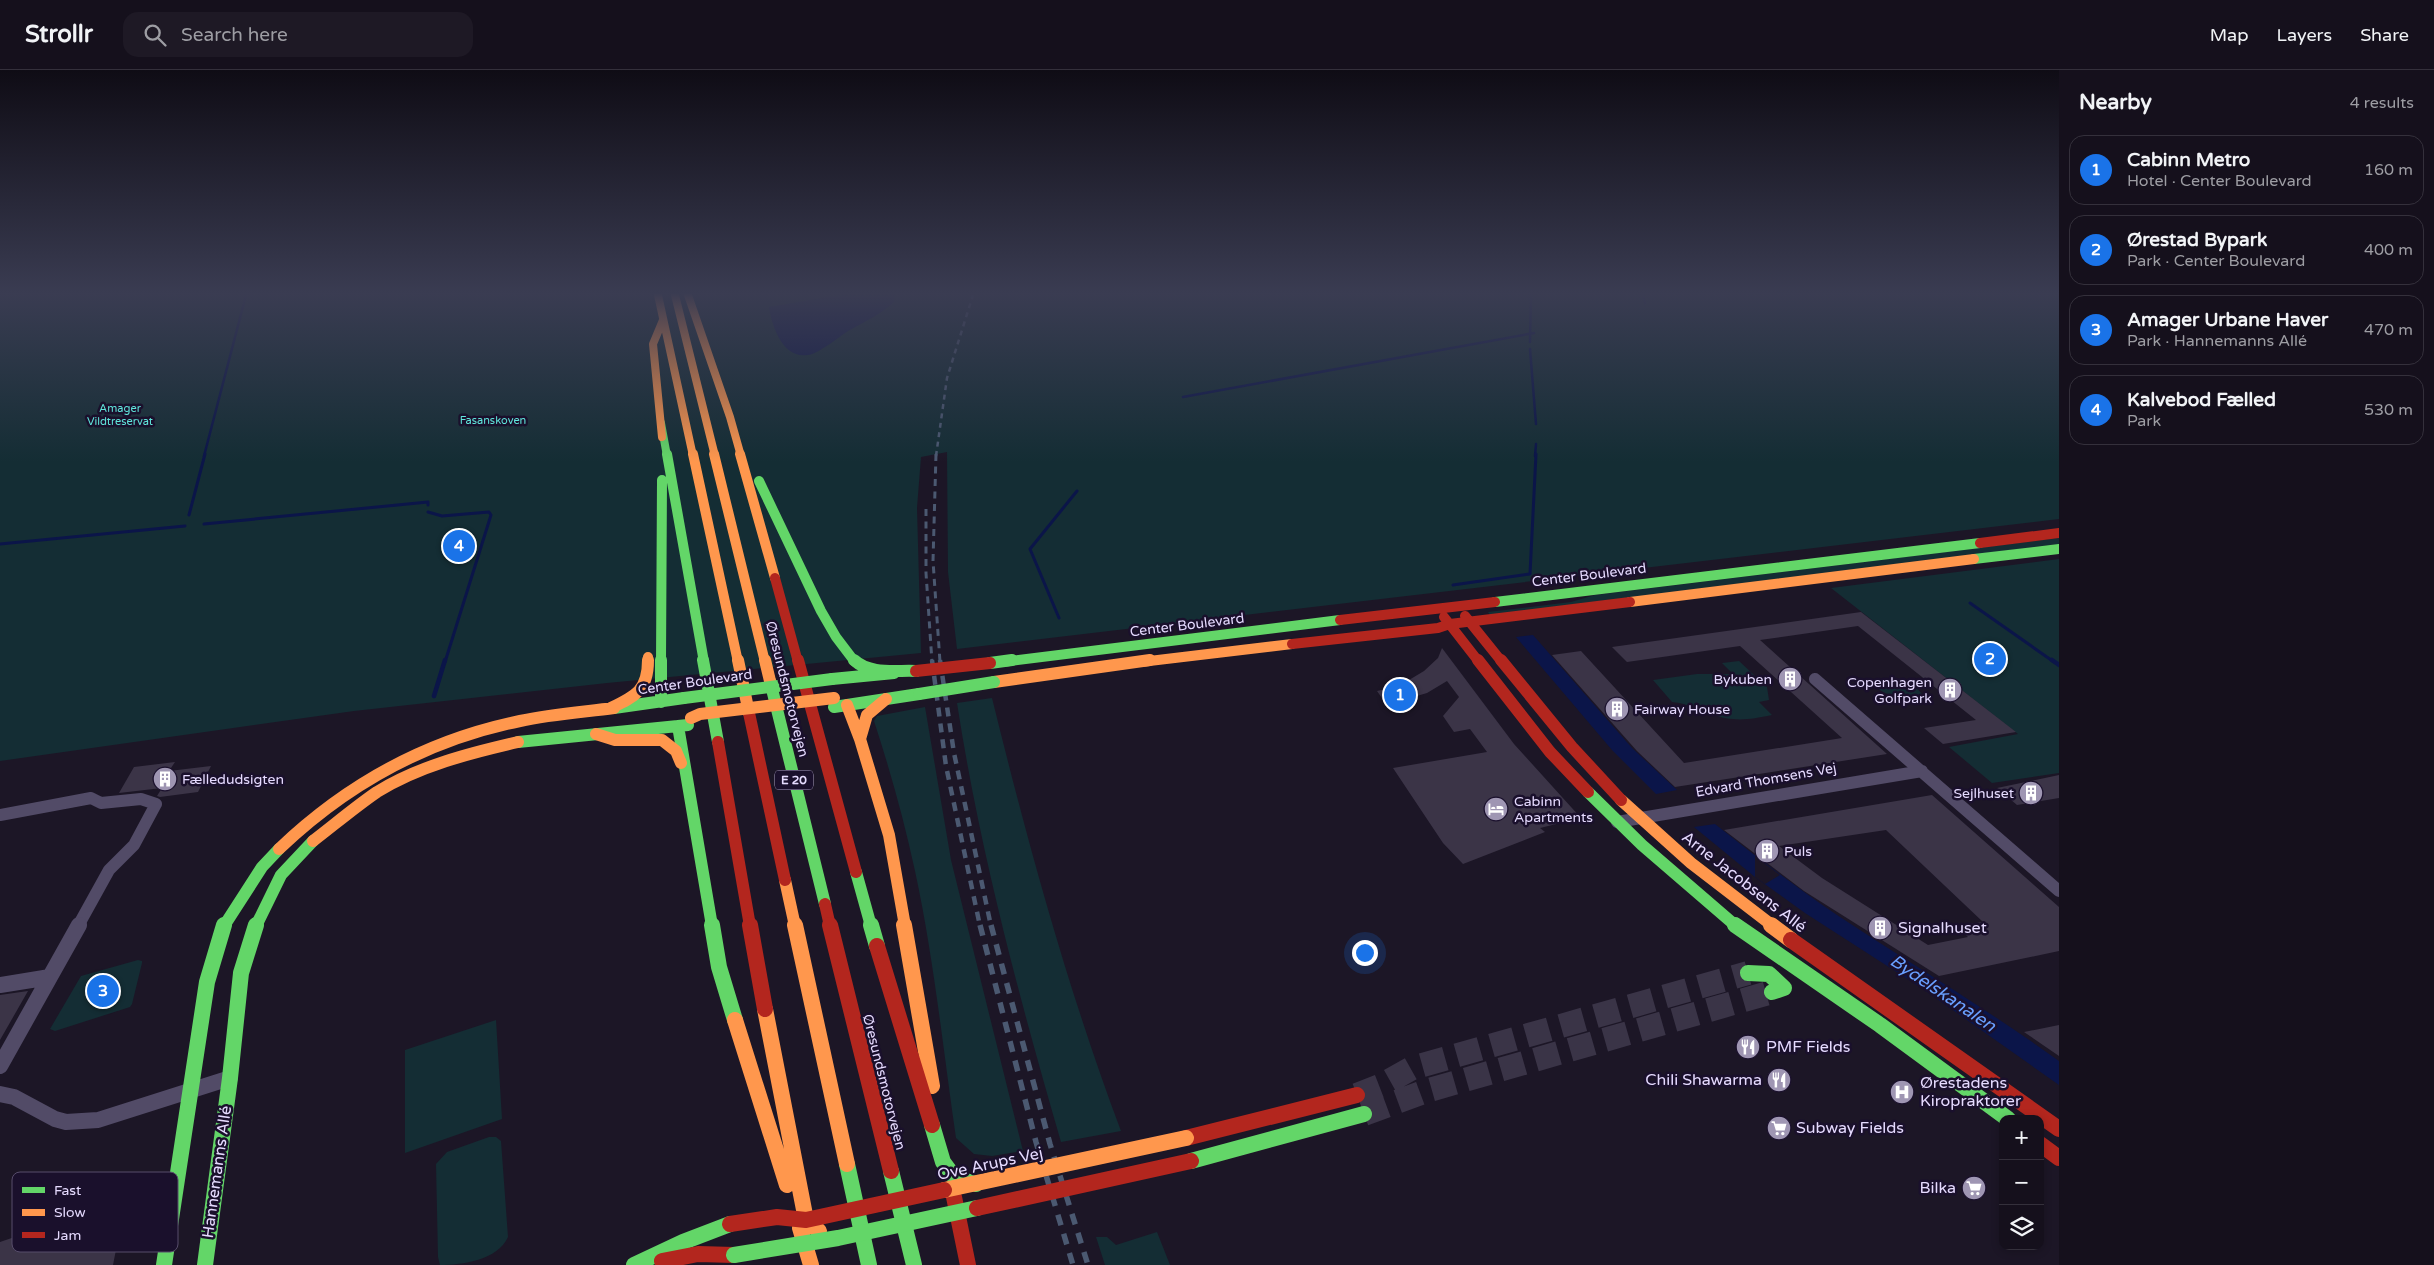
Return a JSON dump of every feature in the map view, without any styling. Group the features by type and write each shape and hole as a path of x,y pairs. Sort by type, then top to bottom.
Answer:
{"main road":[{"path":"654,351 661,423 757,965 806,1220 820,1231 838,1238"},
{"name":"E 20","path":"670,351 868,1265"},
{"name":"Øresundsmotorvejen","path":"689,351 914,1265"},
{"path":"707,351 730,416 877,946 943,1162 955,1178 976,1184"},
{"path":"730,416 773,511 825,618 850,659 858,665 872,669 916,671"},
{"path":"661,423 663,526 660,567 662,706 669,719 678,726 720,967 811,1265"},
{"name":"Center Boulevard","path":"335,799 400,759 458,736 511,722 611,708 662,706 688,712 886,699 918,689 1070,654 2059,533"},
{"name":"Center Boulevard","path":"352,809 378,792 416,773 466,754 512,743 678,726 688,712 834,680 916,671 992,672 1166,658 1438,628 1450,624 2059,549"},
{"path":"648,600 660,567"},
{"name":"Arne Jacobsens Allé","path":"1458,607 1593,770 1640,818 1742,904 1822,963 1990,1076 2059,1129"},
{"path":"1437,610 1550,752 1617,822 1743,932 1790,966 1880,1025 2003,1115"},
{"path":"825,618 836,659 834,680 840,702 860,739 889,835 920,1024 968,1265"},
{"path":"611,708 644,688 649,680 648,646"},
{"path":"840,702 918,689"},
{"path":"860,739 864,716 870,708 886,699"},
{"path":"416,773 444,752 493,737 662,706"},
{"path":"596,734 614,740 660,738 671,743 678,751 687,780"},
{"path":"178,1175 207,982 225,922 262,867 299,828 335,799"},
{"name":"Hannemanns Allé","path":"205,1265 230,1078 241,972 258,918 281,875 316,837 352,809"},
{"path":"1776,976 1790,966 1822,963"},
{"path":"1748,973 1761,970 1776,976 1784,988 1772,992"},
{"name":"Ove Arups Vej","path":"634,1265 730,1224 767,1216 786,1215 806,1220 1186,1138 1357,1095"},
{"path":"650,1265 686,1254 709,1252 734,1255 838,1238 1192,1161 1364,1114"},
{"path":"2044,1147 2059,1158"},
{"path":"164,1265 166,1252"}],"street":[{"path":"1816,678 2059,891"},
{"name":"Edvard Thomsens Vej","path":"1617,822 1922,772"},
{"path":"0,815 91,798 101,804 142,799 156,804 130,850 109,870 0,1066"},
{"path":"335,799 352,809"},
{"path":"0,984 50,977"},
{"path":"0,1094 20,1098 54,1120 77,1124 98,1120 230,1078"}],"green space":[{"path":"0,351 2059,351 2059,519 957,649 948,572 947,452 921,457 917,508 921,653 607,683 354,711 0,761"},
{"path":"2059,538 2059,544 1490,615 1488,612 1571,602 1595,595"},
{"path":"2059,559 2059,773 1992,783 1949,747 2018,734 1831,588"},
{"path":"1739,661 1767,687 1769,700 1759,702 1772,715 1741,719 1710,714 1672,702 1653,680 1697,674 1733,674 1722,663"},
{"path":"1889,682 1909,684 1921,692 1924,697 1920,700 1897,696 1885,693 1876,687 1879,684"},
{"path":"992,698 1066,971 1121,1131 1061,1142 1002,924 977,814 957,703"},
{"path":"925,707 951,860 1023,1151 992,1156 974,1154 956,1138 922,904 911,852 874,721 877,716"},
{"path":"138,960 142,961 142,963 130,1007 55,1031 50,1029 81,976"},
{"path":"496,1020 502,1119 405,1153 405,1050"},
{"path":"489,1137 496,1137 501,1141 508,1237 503,1245 488,1256 469,1262 440,1265 438,1257 436,1164 447,1152"},
{"path":"1157,1232 1170,1265 1105,1265 1096,1237 1107,1237 1116,1245"}],"water":[{"path":"790,351 819,351 808,355 799,355"},
{"path":"1533,635 1632,748 1677,790 1656,794 1612,750 1516,637"},
{"name":"Bydelskanalen","path":"1715,824 1775,871 1837,915 1977,1005 2059,1061 2059,1085 1923,989 1805,913 1755,877 1694,827"}],"pier":[{"path":"1755,856 1780,875 1765,884 1755,877"}],"building":[{"path":"1861,612 2016,732 1943,744 1924,728 1976,720 1858,626 1760,640 1887,754 1675,787 1637,751 1552,655 1581,651 1684,763 1842,738 1740,646 1627,662 1612,647"},
{"name":"Cabinn Apartments","path":"1442,648 1514,744 1581,818 1540,828 1545,832 1463,864 1443,843 1393,768 1487,752 1470,729 1454,732 1443,716 1459,697 1447,681 1427,693 1386,704 1377,691 1399,686 1424,671 1438,658"},
{"name":"Fælledudsigten","path":"175,762 169,771 211,766 198,792 160,797 157,796 162,788 119,793 134,767"},
{"name":"Sejlhuset","path":"2059,775 2059,798 2017,805 1997,788"},
{"path":"1932,795 2059,907 2059,951 1939,976 1804,891 1724,830","holes":["1886,830 1983,922 1957,926 1968,937 1928,945 1822,878 1779,846"]},
{"path":"28,991 0,1040 0,995"},
{"path":"2059,1025 2059,1056 2024,1032"},
{"path":"12,1238 12,1252 116,1252 113,1265 0,1265 0,1242"}],"waterway":[{"path":"204,456 231,351"},
{"path":"1183,397 1437,351"},
{"path":"1530,351 1536,424"},
{"path":"1535,456 1536,444"},
{"path":"189,515 205,454"},
{"path":"1453,585 1530,574 1536,454"},
{"path":"1059,618 1030,549 1077,491"},
{"path":"204,524 428,502 428,505"},
{"path":"428,512 442,516 489,512 491,515 445,662"},
{"path":"0,544 185,526"},
{"path":"1970,603 2054,662"},
{"path":"434,696 445,660"},
{"path":"2052,660 2059,665"}],"tunnel":[{"path":"1357,1095 1380,1086 1412,1068 1748,973"},
{"path":"1364,1114 1426,1091 1772,992"}],"railway":[{"path":"936,456 947,378 956,351"},
{"path":"936,454 933,561 940,662"},
{"path":"926,509 926,573 932,662"},
{"path":"932,660 946,766 980,926"},
{"path":"940,660 954,753 991,926"},
{"path":"980,925 1036,1142 1073,1265"},
{"path":"991,925 1050,1144 1088,1265"}],"traffic: fast":[{"path":"661,423 718,742"},
{"path":"661,702 662,480"},
{"path":"759,481 821,611 849,656 859,665 866,668 887,671 916,671"},
{"path":"1495,602 1980,543"},
{"path":"1974,559 2059,549"},
{"path":"990,663 1340,620"},
{"path":"832,679 894,673"},
{"path":"684,698 832,679"},
{"path":"770,681 825,904"},
{"path":"919,694 994,682"},
{"path":"834,707 919,694"},
{"path":"614,708 684,698"},
{"path":"518,742 688,725"},
{"path":"678,726 719,967 735,1020"},
{"path":"1588,792 1642,845 1743,932 1880,1025 2003,1115"},
{"path":"205,1265 230,1078 241,973 258,918 281,875 313,841"},
{"path":"178,1173 207,982 225,922 262,867 279,849"},
{"path":"856,872 877,946"},
{"path":"1748,973 1759,972 1769,974 1784,988 1772,992"},
{"path":"1191,1161 1364,1114"},
{"path":"932,1125 943,1162 955,1178 976,1184"},
{"path":"847,1164 869,1265"},
{"path":"891,1171 914,1265"},
{"path":"734,1255 838,1238 977,1208"},
{"path":"634,1265 683,1242 730,1224"},
{"path":"164,1265 166,1252"}],"traffic: slow":[{"path":"654,351 662,437"},
{"path":"670,351 749,713"},
{"path":"689,351 770,681"},
{"path":"707,351 730,417 775,578"},
{"path":"1630,602 1974,559"},
{"path":"994,682 1166,658 1292,644"},
{"path":"611,708 629,699 640,690 647,677 648,657"},
{"path":"691,718 700,714 834,698"},
{"path":"860,739 867,715 886,699"},
{"path":"847,705 860,739 889,835 932,1086"},
{"path":"279,849 303,826 356,786 414,755 477,731 509,723 614,708"},
{"path":"596,734 615,740 662,740 676,751 681,763"},
{"path":"313,841 378,792 416,773 467,754 518,742"},
{"path":"1621,800 1691,863 1791,940"},
{"path":"785,880 847,1164"},
{"path":"765,1009 806,1220 819,1231"},
{"path":"735,1020 787,1185"},
{"path":"944,1190 1186,1138"},
{"path":"800,1228 811,1265"}],"traffic: jam":[{"path":"1980,543 2059,533"},
{"path":"775,578 856,872"},
{"path":"1340,620 1495,602"},
{"path":"1292,644 1438,628 1450,624 1630,602"},
{"path":"1465,616 1572,747 1621,800"},
{"path":"1444,617 1550,752 1588,792"},
{"path":"916,671 990,663"},
{"path":"749,713 785,880"},
{"path":"718,742 765,1009"},
{"path":"825,904 891,1171"},
{"path":"1791,940 2059,1129"},
{"path":"877,946 932,1125"},
{"path":"1186,1138 1357,1095"},
{"path":"2044,1147 2059,1158"},
{"path":"977,1208 1191,1161"},
{"path":"730,1224 777,1217 806,1220 944,1190"},
{"path":"954,1197 968,1265"},
{"path":"662,1261 698,1254 734,1255"}],"place":[{"name":"Kalvebod Fælled","path":"459,546"},
{"name":"Ørestad Bypark","path":"1990,659"},
{"name":"Bykuben","path":"1790,679"},
{"name":"Copenhagen Golfpark","path":"1950,690"},
{"name":"Cabinn Metro","path":"1400,695"},
{"name":"Fairway House","path":"1617,709"},
{"name":"Fælledudsigten","path":"165,779"},
{"name":"Sejlhuset","path":"2031,793"},
{"name":"Cabinn Apartments","path":"1496,809"},
{"name":"Puls","path":"1767,851"},
{"name":"Signalhuset","path":"1880,928"},
{"name":"Amager Urbane Haver","path":"103,991"},
{"name":"PMF Fields","path":"1748,1047"},
{"name":"Chili Shawarma","path":"1779,1080"},
{"name":"Ørestadens Kiropraktorer","path":"1902,1092"},
{"name":"Subway Fields","path":"1779,1128"},
{"name":"Bilka","path":"1974,1188"}],"park label":[{"name":"Amager Vildtreservat","path":"120,414"},
{"name":"Fasanskoven","path":"493,420"}]}
